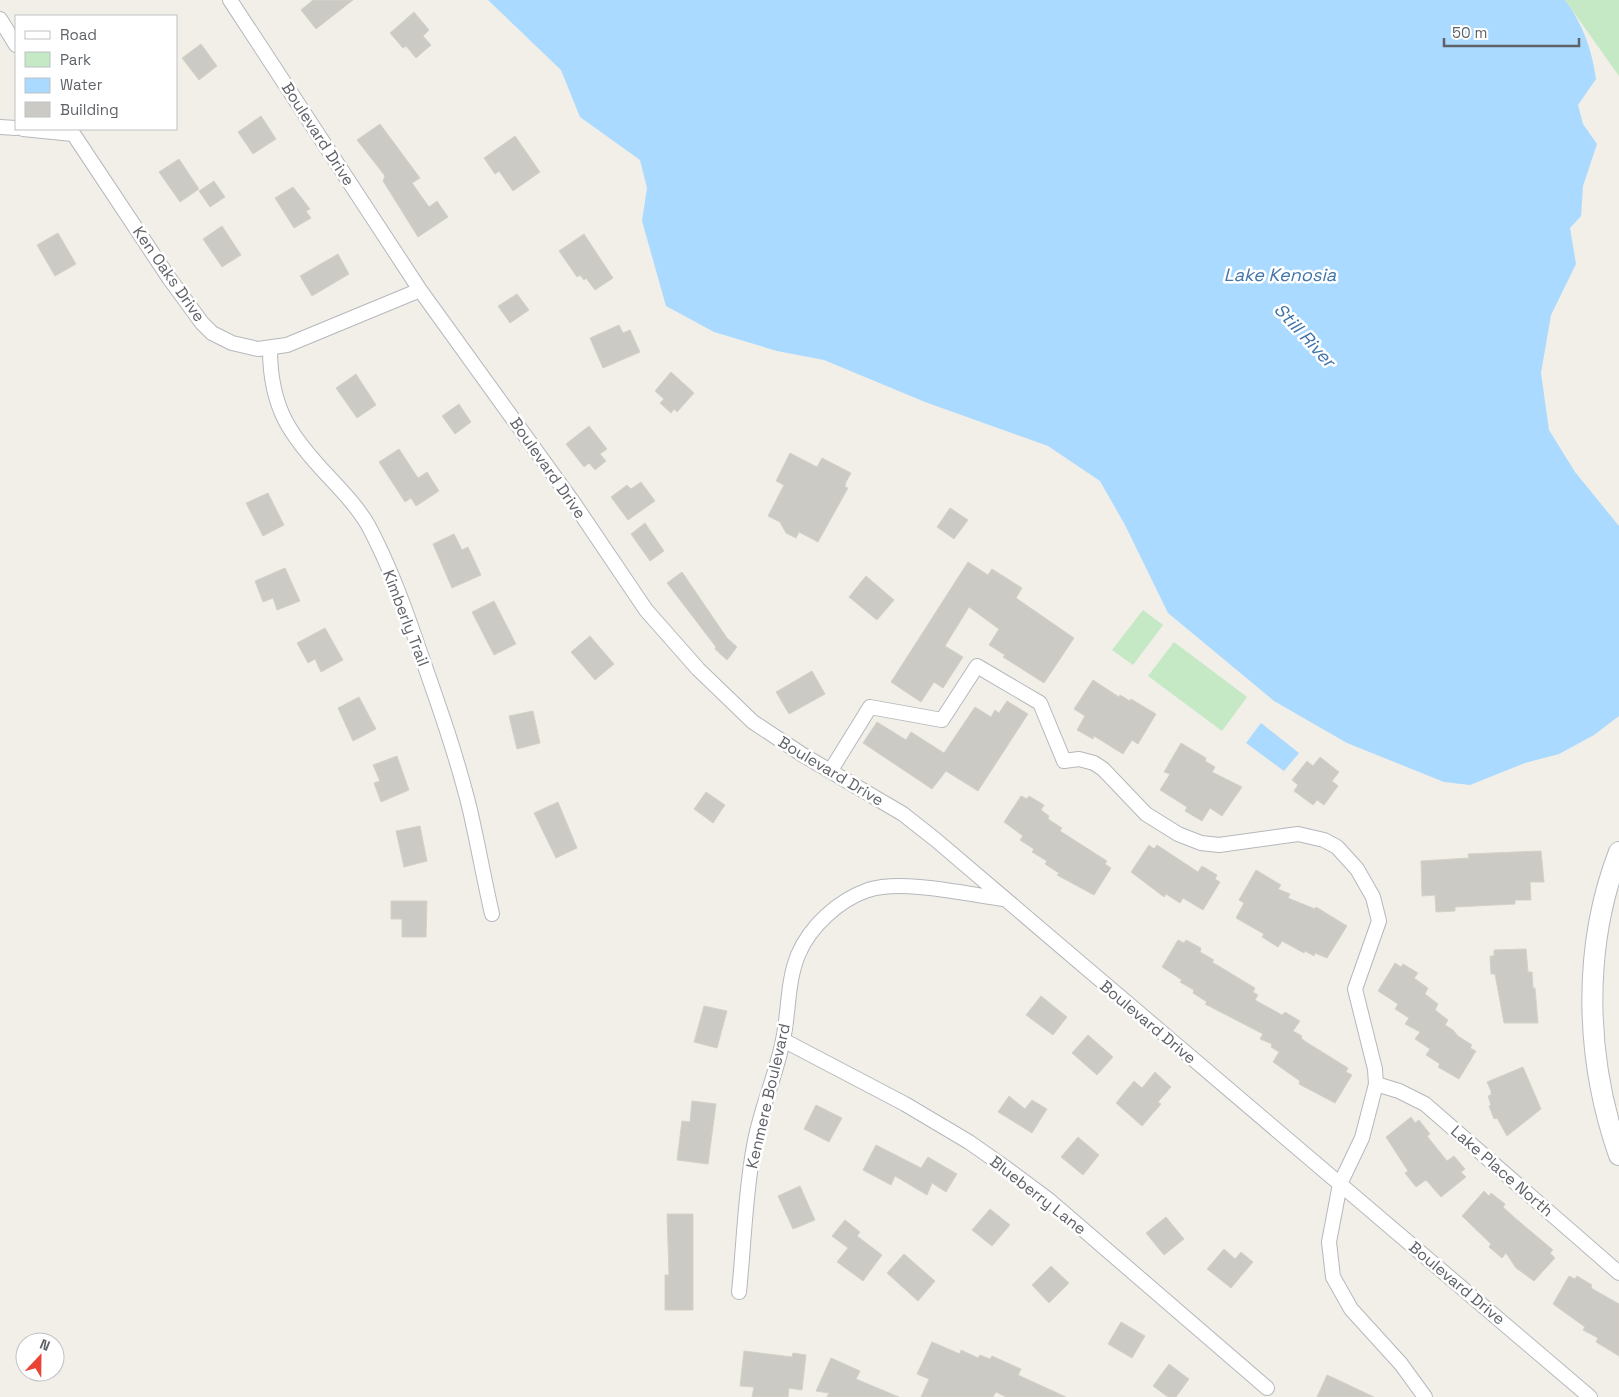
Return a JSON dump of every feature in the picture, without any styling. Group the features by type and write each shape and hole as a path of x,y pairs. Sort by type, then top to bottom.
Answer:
{"street":[{"name":"Boulevard Drive","path":"230,0 420,290 573,502 646,610 698,670 753,722 803,755 832,770 903,814 1590,1397"},
{"path":"0,19 15,42"},
{"path":"0,126 15,128"},
{"path":"47,130 71,131"},
{"name":"Ken Oaks Drive","path":"71,131 169,278 202,323 212,333 232,343 258,349 270,349 296,341 420,290"},
{"name":"Kimberly Trail","path":"270,349 270,369 275,398 282,414 298,443 347,497 368,525 407,613 445,724 467,800 492,914"},
{"path":"832,770 870,707 942,720 977,666 1040,703 1064,761 1079,759 1094,763 1103,769 1146,814 1178,834 1201,843 1219,845 1289,834 1324,840 1337,847 1357,868 1373,897 1379,920 1355,989 1375,1069 1376,1084 1362,1138 1340,1184 1330,1242 1332,1276 1351,1308 1402,1364 1425,1397"},
{"path":"1619,852 1604,903 1597,939 1592,976 1592,1014 1596,1055 1604,1101 1619,1155"},
{"name":"Kenmere Boulevard","path":"739,1292 754,1143 783,1040 789,991 798,954 826,916 852,898 884,886 903,886 1004,899"},
{"name":"Blueberry Lane","path":"783,1040 905,1104 969,1142 1006,1168 1049,1200 1267,1388"},
{"name":"Lake Place North","path":"1376,1084 1399,1091 1425,1104 1619,1273"}],"green space":[{"path":"1565,0 1619,0 1619,76"},
{"path":"1143,610 1163,625 1133,665 1112,650"},
{"path":"1174,642 1247,697 1222,731 1148,676"}],"water":[{"name":"Lake Kenosia","path":"488,0 1565,0 1582,28 1592,58 1596,79 1578,105 1583,124 1597,144 1583,186 1581,216 1570,228 1576,264 1551,315 1541,373 1549,430 1575,472 1619,526 1619,716 1594,735 1559,754 1525,763 1470,785 1444,782 1347,743 1274,701 1168,613 1125,525 1100,481 1048,446 925,402 824,360 777,351 714,332 666,306 642,221 647,188 640,160 580,117 561,70"},
{"path":"1261,723 1299,753 1284,771 1246,743"}],"building":[{"path":"313,0 353,0 316,29 301,10"},
{"path":"414,12 429,30 423,36 431,45 416,58 406,46 403,48 390,33"},
{"path":"201,44 217,66 199,80 182,58"},
{"path":"261,116 276,139 253,154 238,132"},
{"path":"380,124 420,178 412,183 429,207 437,201 448,217 418,237 383,181 385,176 357,140"},
{"path":"515,136 540,172 513,191 499,171 495,174 484,158"},
{"path":"179,159 199,189 180,202 159,172"},
{"path":"214,181 225,197 210,207 199,191"},
{"path":"293,187 310,209 306,211 311,218 294,228 275,198"},
{"path":"222,226 241,255 222,267 203,239"},
{"path":"58,233 76,264 55,276 37,245"},
{"path":"584,234 613,278 595,290 586,278 584,280 580,275 577,277 559,251"},
{"path":"338,254 349,274 312,296 300,276"},
{"path":"517,294 529,310 510,323 498,306"},
{"path":"619,325 623,333 630,330 640,352 603,368 590,338"},
{"path":"671,372 694,393 677,412 674,409 671,413 660,403 664,399 655,391"},
{"path":"356,374 376,405 357,418 336,388"},
{"path":"459,404 471,422 455,434 442,416"},
{"path":"589,426 607,449 600,454 606,461 595,470 589,463 584,467 566,444"},
{"path":"399,449 418,478 427,472 439,491 416,506 411,498 405,502 379,462"},
{"path":"790,453 817,467 822,458 851,473 845,487 848,488 818,542 799,532 796,538 786,533 780,522 768,516 784,485 776,481"},
{"path":"641,482 655,501 628,520 611,497 627,485 631,489"},
{"path":"268,493 284,525 263,536 246,503"},
{"path":"950,508 968,520 954,539 937,527"},
{"path":"645,523 664,551 650,561 631,534"},
{"path":"454,534 462,550 468,547 481,575 452,588 433,544"},
{"path":"968,562 988,575 992,569 1022,588 1016,598 1074,638 1044,683 1003,657 1005,655 989,645 999,629 969,607 945,646 963,657 943,688 934,682 921,702 891,682"},
{"path":"285,568 300,601 277,610 273,598 263,602 255,581"},
{"path":"682,572 727,638 737,647 727,660 715,649 716,647 667,583"},
{"path":"866,576 894,600 877,620 849,597"},
{"path":"494,601 516,644 494,655 472,612"},
{"path":"325,628 343,660 321,672 315,659 308,663 297,643"},
{"path":"590,636 614,664 595,680 571,652"},
{"path":"812,671 825,694 789,714 776,692"},
{"path":"1093,680 1119,697 1120,695 1130,701 1131,699 1156,714 1138,744 1132,740 1123,754 1094,736 1093,739 1077,730 1085,716 1074,709"},
{"path":"359,697 376,729 353,741 338,708"},
{"path":"1007,701 1028,714 978,791 946,771 932,789 863,743 877,722 906,740 911,732 944,753 975,707 991,717 995,710 999,713"},
{"path":"533,711 540,743 517,749 509,716"},
{"path":"1181,743 1206,758 1205,761 1215,767 1212,772 1242,787 1222,816 1210,808 1202,821 1185,811 1187,807 1160,790 1170,774 1164,772"},
{"path":"397,756 409,790 381,802 374,783 380,781 373,765"},
{"path":"1320,757 1339,772 1332,781 1338,786 1324,805 1317,800 1313,805 1294,791 1298,785 1292,780 1307,761 1313,766"},
{"path":"706,792 725,805 713,823 694,809"},
{"path":"1021,796 1027,799 1029,796 1044,805 1041,810 1049,816 1048,819 1062,828 1060,831 1107,861 1105,864 1111,868 1094,895 1057,875 1059,873 1045,864 1047,861 1032,852 1034,849 1020,840 1023,836 1004,822"},
{"path":"558,802 577,848 556,858 534,813"},
{"path":"420,826 427,861 404,867 396,831"},
{"path":"1149,845 1154,849 1157,845 1198,872 1202,866 1217,875 1215,879 1220,882 1203,910 1183,898 1180,903 1166,894 1164,897 1131,872"},
{"path":"1541,851 1544,882 1530,882 1531,900 1515,900 1515,904 1455,907 1455,911 1436,912 1435,895 1422,896 1421,861 1469,858 1468,854"},
{"path":"1256,870 1281,885 1278,889 1290,894 1288,898 1315,909 1316,907 1347,926 1327,958 1315,953 1314,956 1305,951 1304,953 1282,941 1278,947 1262,937 1264,934 1236,918 1244,903 1239,900"},
{"path":"391,901 427,901 426,937 402,937 402,919 391,919"},
{"path":"1178,940 1184,943 1186,940 1201,948 1200,952 1214,960 1212,962 1255,988 1253,992 1258,995 1255,1000 1282,1015 1285,1012 1300,1021 1293,1031 1302,1036 1301,1038 1306,1042 1348,1068 1346,1072 1352,1075 1335,1103 1299,1084 1300,1081 1273,1062 1279,1052 1271,1047 1272,1044 1260,1039 1263,1034 1205,1004 1207,1002 1193,993 1194,990 1180,982 1182,980 1162,967"},
{"path":"1526,949 1528,972 1532,972 1533,988 1535,988 1538,1023 1504,1023 1495,974 1491,974 1490,956 1494,956 1494,950"},
{"path":"1395,963 1401,967 1403,964 1418,973 1414,978 1428,988 1425,994 1438,1004 1435,1010 1448,1020 1445,1025 1472,1045 1470,1048 1476,1051 1459,1079 1438,1067 1440,1064 1426,1055 1430,1049 1415,1039 1420,1032 1405,1024 1409,1018 1395,1009 1398,1004 1378,991"},
{"path":"1041,996 1067,1017 1053,1035 1026,1015"},
{"path":"704,1006 727,1011 717,1048 694,1042"},
{"path":"1088,1035 1113,1057 1097,1075 1072,1053"},
{"path":"1523,1067 1541,1109 1507,1136 1497,1118 1494,1119 1489,1106 1491,1105 1488,1096 1491,1095 1491,1091 1487,1082"},
{"path":"1155,1072 1171,1087 1158,1102 1161,1104 1142,1126 1116,1103 1134,1081 1142,1088"},
{"path":"1009,1096 1025,1109 1032,1100 1047,1109 1032,1133 998,1112"},
{"path":"692,1101 716,1104 708,1164 677,1160 682,1121 690,1122"},
{"path":"816,1105 842,1118 829,1142 804,1129"},
{"path":"1411,1117 1415,1123 1419,1120 1430,1134 1427,1136 1447,1161 1454,1156 1465,1169 1461,1172 1466,1177 1441,1197 1426,1180 1416,1187 1405,1173 1408,1171 1386,1137"},
{"path":"1078,1137 1099,1155 1083,1175 1061,1157"},
{"path":"876,1145 921,1168 928,1157 957,1174 946,1192 932,1183 927,1195 895,1176 891,1185 863,1170"},
{"path":"800,1186 815,1220 793,1229 778,1196"},
{"path":"1484,1191 1489,1196 1491,1193 1505,1204 1503,1207 1553,1250 1550,1253 1555,1258 1534,1281 1516,1268 1506,1253 1502,1258 1489,1247 1491,1244 1462,1216"},
{"path":"990,1209 1010,1225 992,1246 972,1230"},
{"path":"667,1214 693,1214 693,1310 665,1310 665,1275 669,1275"},
{"path":"1166,1217 1184,1239 1164,1255 1146,1233"},
{"path":"845,1220 860,1232 857,1236 882,1255 863,1281 837,1262 848,1248 832,1236"},
{"path":"1224,1249 1235,1259 1241,1252 1253,1262 1231,1288 1207,1269"},
{"path":"904,1254 935,1281 918,1301 887,1273"},
{"path":"1051,1266 1069,1283 1049,1303 1032,1285"},
{"path":"1569,1276 1575,1279 1577,1276 1592,1285 1591,1288 1619,1304 1619,1356 1596,1342 1598,1338 1583,1330 1585,1327 1553,1304"},
{"path":"1121,1322 1145,1336 1132,1358 1108,1344"},
{"path":"932,1342 960,1354 961,1350 978,1358 980,1355 990,1359 992,1356 1021,1369 1018,1375 1066,1397 1006,1397 996,1392 993,1397 921,1397 929,1379 917,1374"},
{"path":"744,1351 792,1357 793,1353 806,1355 802,1390 789,1388 788,1397 752,1397 754,1387 740,1386"},
{"path":"831,1358 860,1371 856,1379 899,1397 827,1397 829,1393 816,1391"},
{"path":"1169,1364 1189,1379 1176,1397 1168,1397 1153,1386"},
{"path":"1327,1375 1338,1380 1374,1397 1317,1397"}],"water label":[{"name":"Still River","path":"1305,335"}]}
